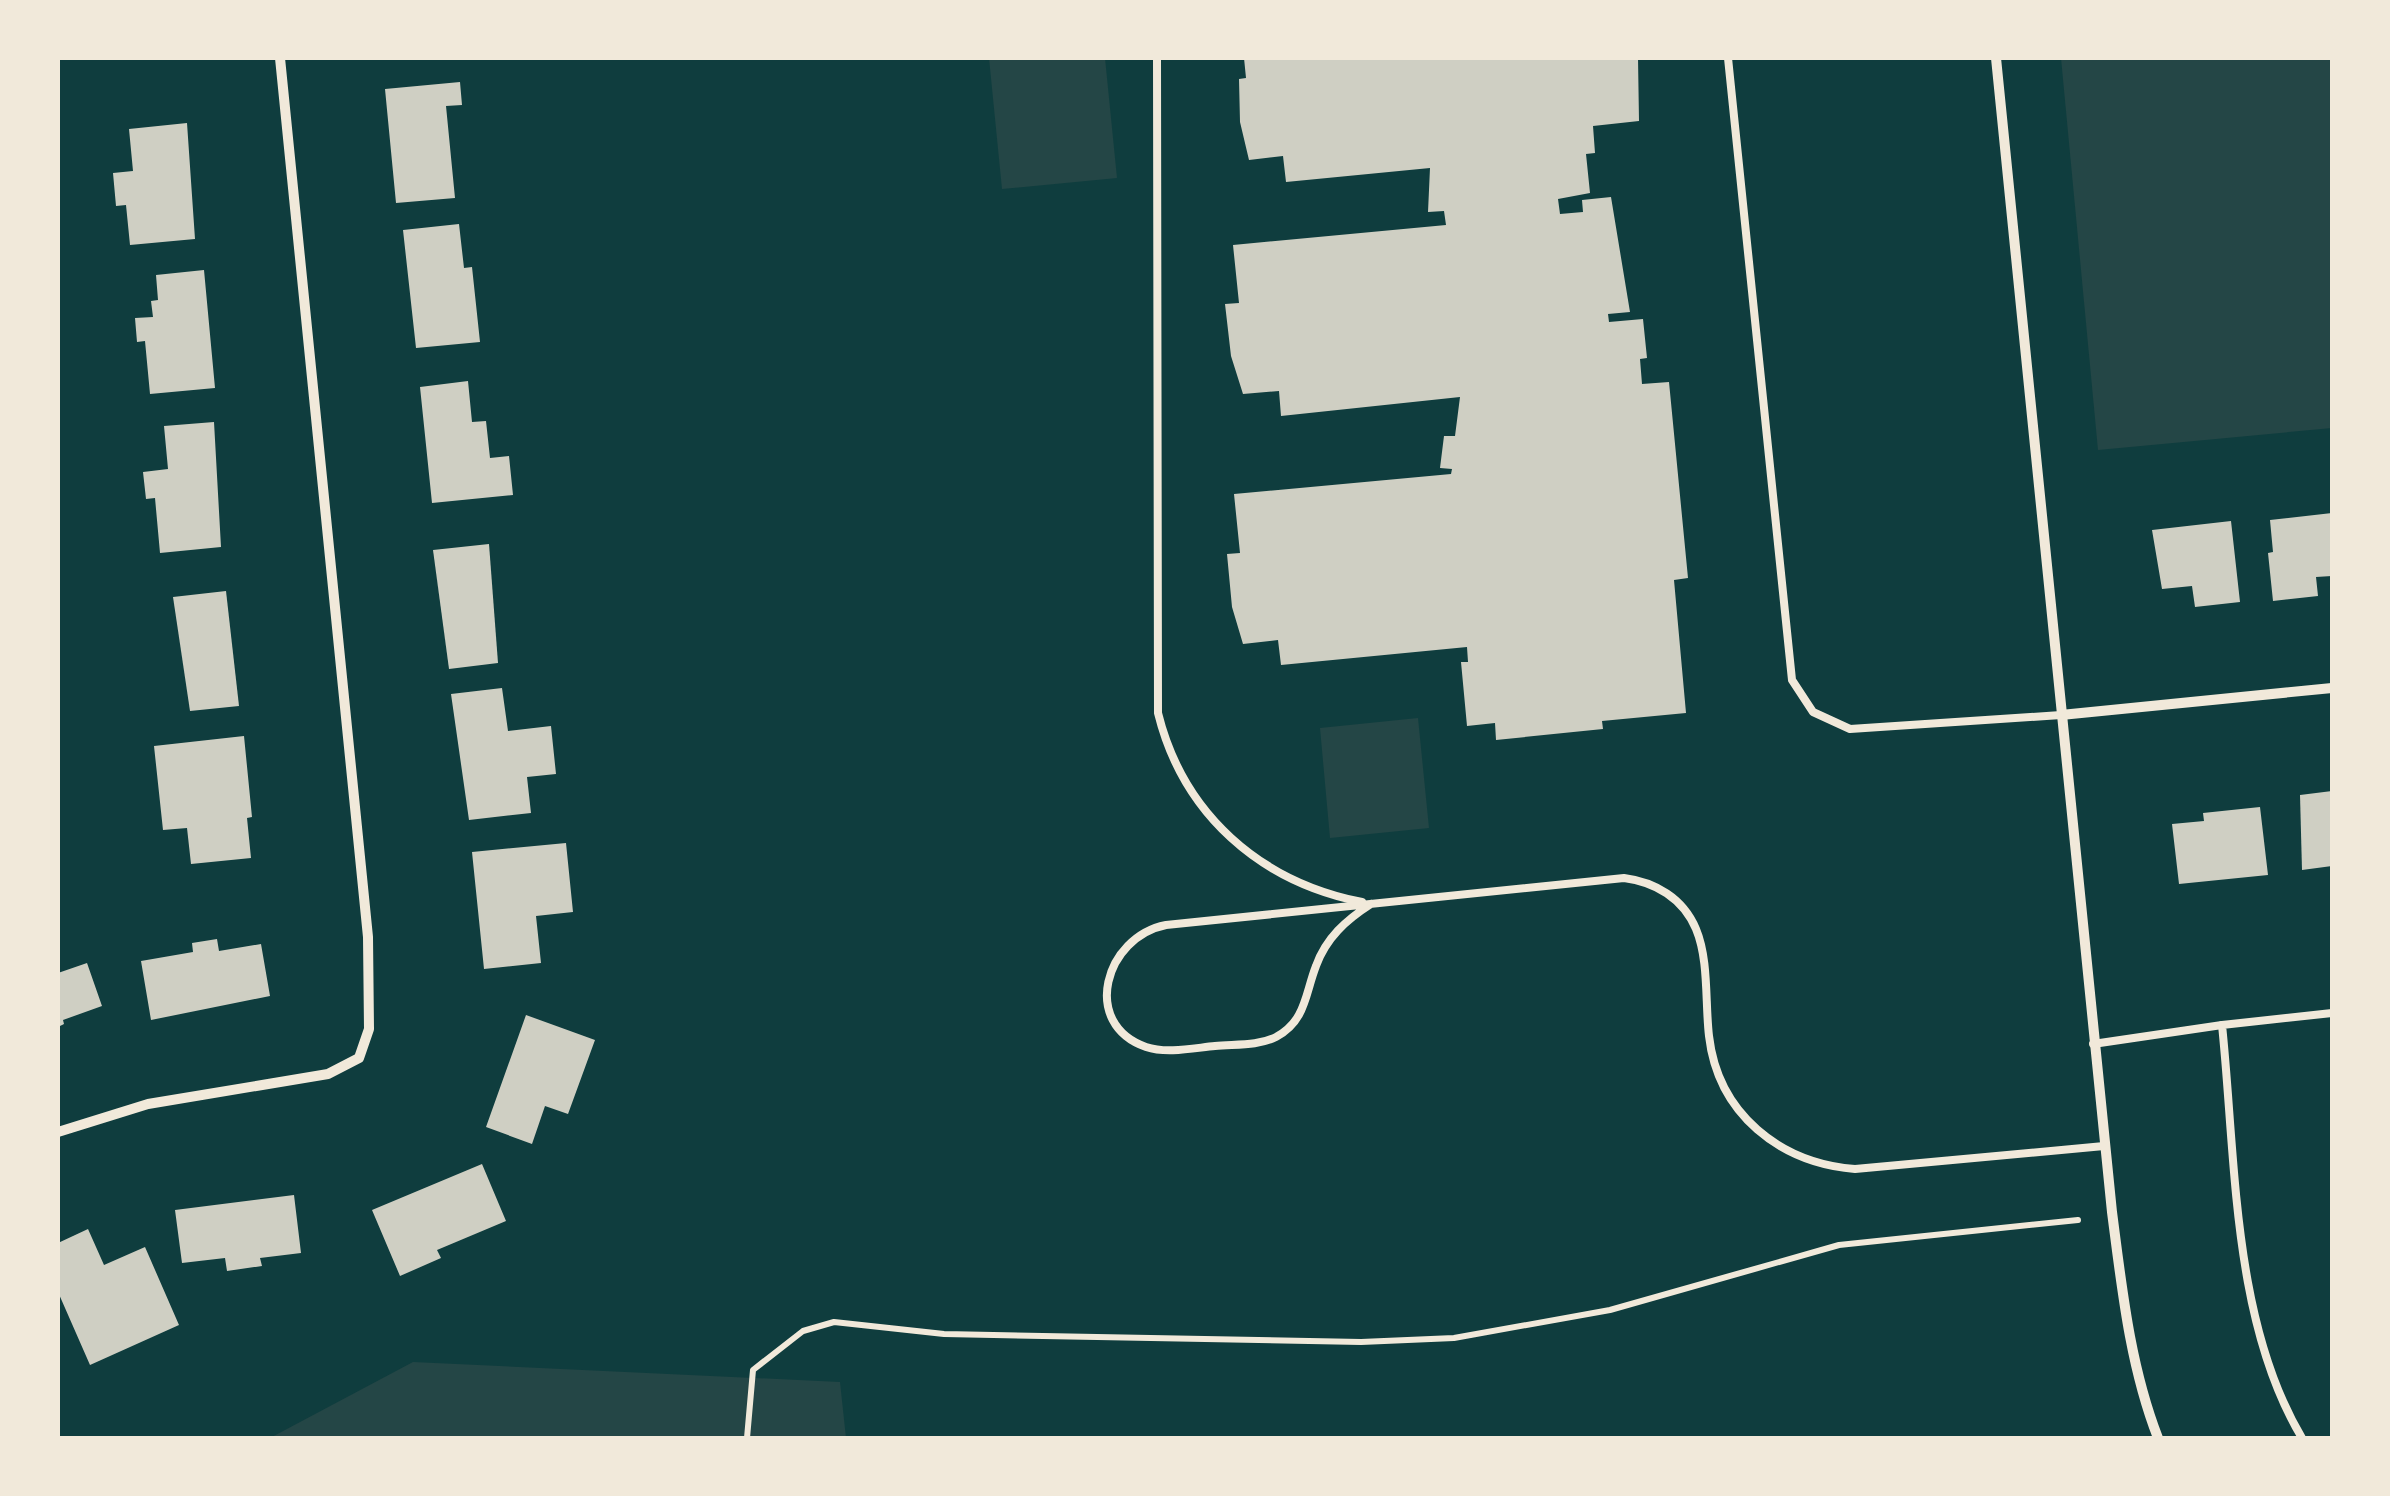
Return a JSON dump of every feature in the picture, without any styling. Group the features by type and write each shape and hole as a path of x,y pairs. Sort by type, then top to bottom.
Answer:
{"street":[{"path":"58,1132 148,1104 310,1078 359,1058 369,1028 368,937 280,58"},
{"path":"1996,58 2104,1146 2124,1308 2143,1401 2158,1438"},
{"path":"2061,715 2332,688"}],"lane":[{"path":"1157,58 1158,713 1175,768 1193,797 1237,845 1288,879 1371,904"},
{"path":"1728,58 1789,661 1801,697 1830,723 1860,730 2061,715"},
{"path":"1371,904 1338,929 1326,946 1305,1007 1296,1022 1272,1039 1158,1050 1129,1037 1111,1011 1108,978 1114,960 1136,935 1150,928 1371,904 1624,878 1641,880 1672,896 1696,930 1716,1068 1743,1116 1783,1150 1830,1167 1855,1169 2104,1146"},
{"path":"2094,1044 2222,1024 2332,1013"},
{"path":"2222,1024 2251,1304 2278,1399 2302,1438"}],"path":[{"path":"747,1438 752,1370 803,1331 827,1322 944,1334 1362,1342 1454,1338 1610,1310 1839,1245 2078,1220"}],"shaded area":[{"path":"989,58 1105,58 1117,178 1002,189"},
{"path":"2061,58 2332,58 2332,428 2098,450"},
{"path":"1418,718 1429,828 1330,838 1320,728"},
{"path":"413,1362 840,1382 846,1438 270,1438"}],"building":[{"path":"1244,58 1638,58 1639,121 1593,126 1595,153 1586,154 1590,193 1558,199 1560,214 1583,212 1582,200 1611,197 1630,312 1608,314 1609,322 1643,319 1647,358 1640,359 1642,384 1669,382 1688,578 1674,580 1686,713 1602,721 1603,729 1496,740 1495,723 1467,726 1461,662 1468,662 1467,647 1281,665 1278,640 1243,644 1232,607 1227,554 1240,553 1234,494 1451,474 1452,469 1440,468 1444,436 1455,436 1460,397 1281,416 1279,391 1243,394 1231,356 1225,304 1239,303 1233,245 1446,225 1444,211 1428,212 1430,168 1286,182 1283,156 1249,160 1240,122 1239,79 1246,78"},
{"path":"460,82 462,105 446,106 455,198 396,203 385,89"},
{"path":"187,123 195,239 130,245 126,205 116,206 113,173 133,171 129,129"},
{"path":"459,224 464,268 472,267 480,342 416,348 403,230"},
{"path":"204,270 215,388 150,394 145,341 137,342 135,318 153,317 151,301 158,300 156,275"},
{"path":"468,381 472,422 486,421 490,458 509,456 513,495 432,503 420,387"},
{"path":"214,422 221,547 160,553 155,498 146,499 143,472 168,469 164,426"},
{"path":"2332,513 2332,576 2316,577 2318,596 2273,601 2268,553 2273,552 2270,520"},
{"path":"2231,521 2240,602 2195,607 2192,586 2162,589 2152,530"},
{"path":"489,544 498,663 449,669 433,550"},
{"path":"226,591 239,706 190,711 173,597"},
{"path":"502,688 508,731 551,726 556,774 527,777 531,813 469,820 451,694"},
{"path":"244,736 252,817 247,818 251,858 191,864 187,828 163,830 154,746"},
{"path":"2332,791 2332,866 2302,870 2300,795"},
{"path":"2260,807 2268,875 2179,884 2172,824 2204,821 2203,813"},
{"path":"566,843 573,912 536,916 541,963 484,969 472,852"},
{"path":"217,939 219,951 261,944 270,996 151,1020 141,961 193,952 192,943"},
{"path":"87,963 102,1006 63,1020 64,1024 58,1027 58,973"},
{"path":"526,1015 595,1040 568,1114 545,1106 532,1144 486,1127"},
{"path":"482,1164 506,1221 437,1250 441,1258 400,1276 372,1210"},
{"path":"294,1195 301,1253 260,1258 262,1266 227,1271 225,1258 182,1263 175,1210"},
{"path":"88,1229 104,1265 145,1247 179,1325 90,1365 58,1292 58,1243"}]}
